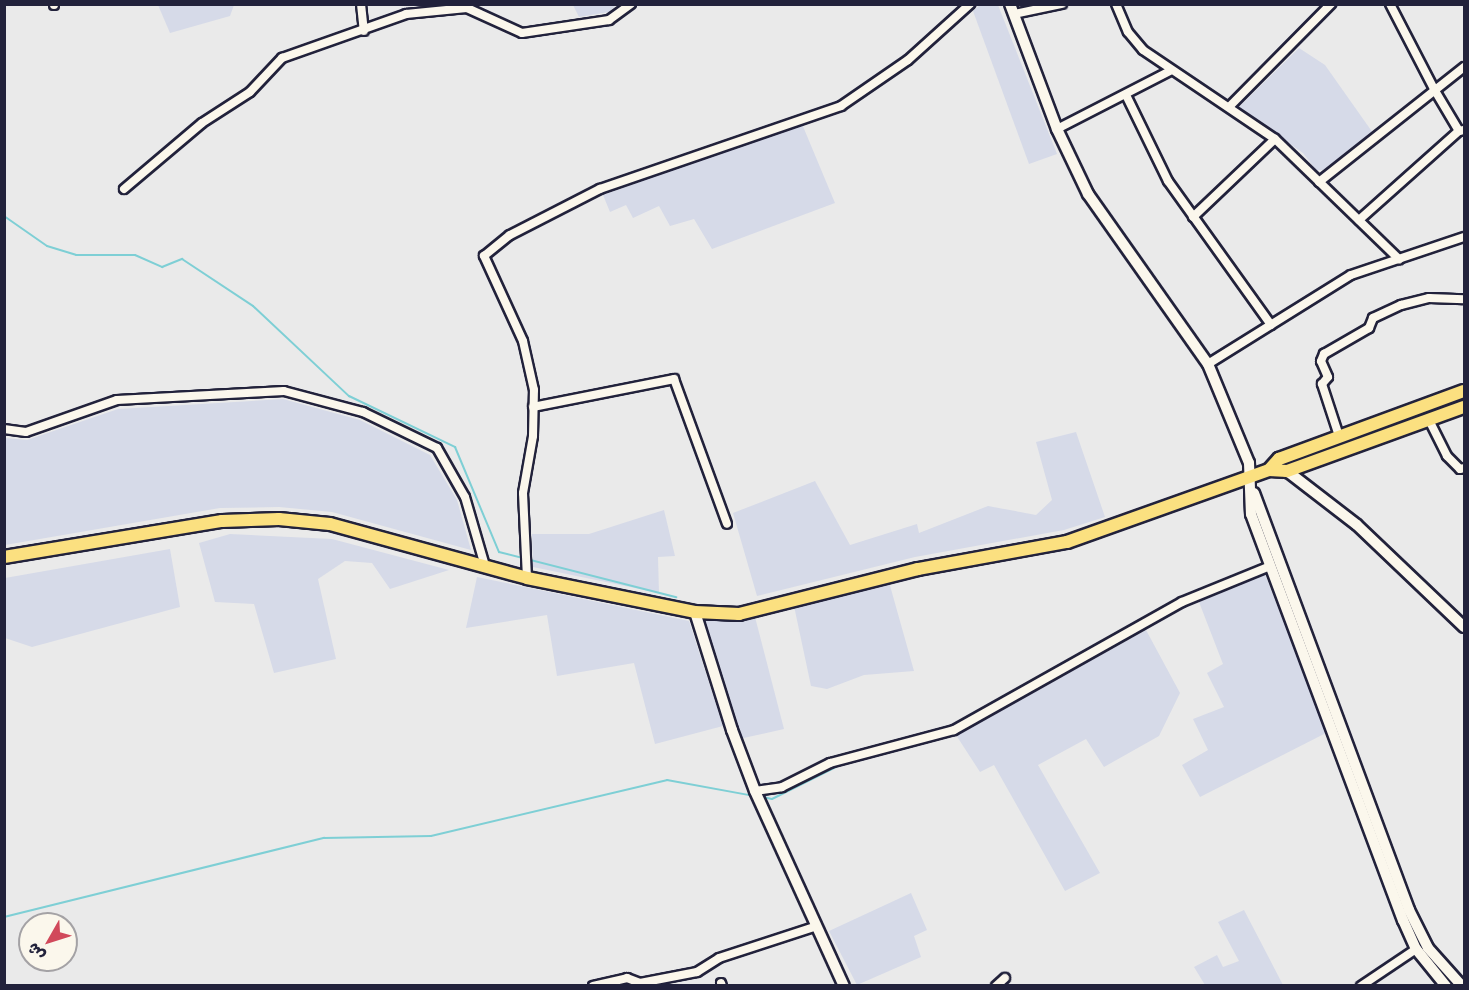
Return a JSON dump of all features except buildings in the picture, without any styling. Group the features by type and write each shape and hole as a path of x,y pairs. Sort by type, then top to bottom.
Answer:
{"main road":[{"path":"1012,9 1057,129 1088,194 1208,364 1249,463 1251,514 1416,949 1446,986"},
{"path":"4,557 222,520 279,519 330,524 527,578 695,612 740,614 918,569 1067,542 1249,478 1269,470 1280,459 1464,391"},
{"path":"1269,470 1287,471 1464,407"},
{"path":"1287,471 1357,525 1464,627"},
{"path":"1249,478 1409,910 1428,948 1462,986"},
{"path":"695,612 732,730 756,791 814,927 844,986"}],"street":[{"path":"361,4 364,31"},
{"path":"124,189 202,123 250,92 282,58 364,31 406,14 467,8 522,33 609,20 631,4"},
{"path":"527,578 523,493 533,406 523,341 484,256 510,235 600,189 841,106 908,60 970,4"},
{"path":"1012,9 1062,4"},
{"path":"1116,4 1128,32 1143,50 1170,71 1230,106 1275,139 1399,259"},
{"path":"1230,106 1330,4"},
{"path":"1359,220 1462,131 1434,89 1390,4"},
{"path":"1319,182 1464,67"},
{"path":"1057,129 1170,71"},
{"path":"1126,95 1168,181 1271,325"},
{"path":"1193,217 1275,139"},
{"path":"1208,364 1351,275 1464,237"},
{"path":"1339,436 1322,384 1328,377 1321,361 1324,354 1369,328 1373,318 1401,305 1429,298 1464,299"},
{"path":"533,406 674,379 727,524"},
{"path":"4,429 26,432 117,400 284,391 363,412 436,448 465,497 485,566"},
{"path":"1430,420 1447,456 1460,469 1464,468"},
{"path":"756,791 782,787 830,763 954,730 1182,602 1270,566"},
{"path":"593,986 627,978 640,983 697,972 719,958 814,927"},
{"path":"1365,985 1416,949"},
{"path":"996,986 1005,978"}],"shaded area":[{"path":"981,4 998,5 1057,154 1029,164 973,11"},
{"path":"158,5 234,5 230,16 170,33"},
{"path":"573,5 616,5 609,12 579,17"},
{"path":"1299,48 1325,65 1373,133 1323,170 1316,170 1303,153 1238,108"},
{"path":"802,124 835,203 712,249 694,219 670,226 659,206 633,218 626,205 610,212 603,195"},
{"path":"283,399 360,420 430,455 457,500 471,550 332,512 279,507 220,508 5,545 5,438 27,440 118,409"},
{"path":"1076,432 1105,517 1064,530 915,557 757,596 733,513 815,481 850,545 917,524 919,533 988,506 1036,515 1052,500 1036,442"},
{"path":"664,510 675,556 658,557 659,593 533,567 532,534 589,534"},
{"path":"230,534 332,539 449,570 390,589 372,563 345,561 318,579 336,659 274,673 254,604 215,602 199,543"},
{"path":"170,549 180,607 32,647 5,638 5,578"},
{"path":"1265,574 1326,733 1200,797 1182,765 1208,750 1193,719 1224,707 1207,673 1223,664 1199,602"},
{"path":"477,577 689,621 723,726 655,744 634,663 557,676 547,615 466,628"},
{"path":"889,582 914,671 864,675 827,689 811,686 794,606"},
{"path":"755,617 784,729 739,739 705,619"},
{"path":"1146,630 1180,693 1159,736 1104,767 1086,739 1038,765 1100,873 1065,891 994,765 980,772 956,735"},
{"path":"911,893 927,930 914,936 921,957 857,985 829,931"},
{"path":"1244,910 1283,985 1205,985 1194,967 1217,955 1223,967 1239,961 1218,922"}],"waterway":[{"path":"4,216 47,246 76,255 135,255 162,267 182,259 253,306 349,396 455,447 499,552 676,597"},
{"path":"763,797 772,799 836,767"},
{"path":"4,917 324,838 431,836 667,780 754,796"}]}
